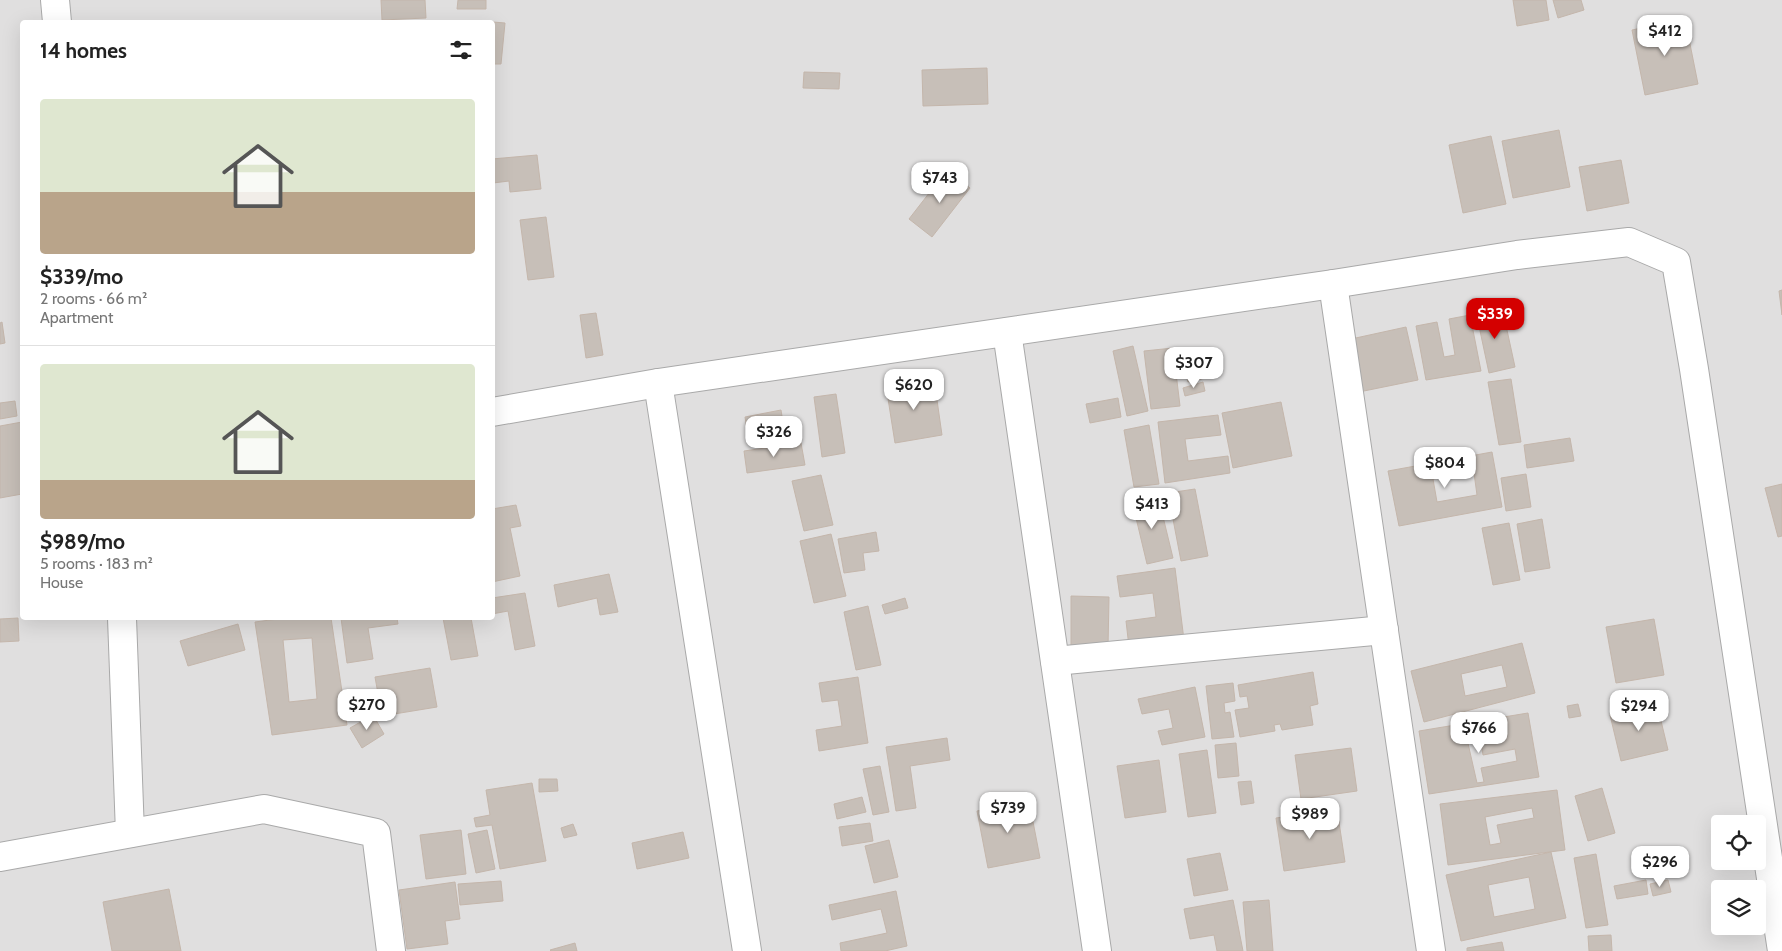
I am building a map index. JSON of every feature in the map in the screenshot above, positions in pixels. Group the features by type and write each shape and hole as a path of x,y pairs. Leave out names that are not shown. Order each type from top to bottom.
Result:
{"street":[{"path":"55,0 57,20"},
{"path":"495,411 658,383 1333,284 1517,255 1629,242 1676,262 1782,950"},
{"path":"1333,284 1431,951"},
{"path":"1007,332 1097,951"},
{"path":"658,383 747,951"},
{"path":"122,620 130,833"},
{"path":"1055,661 1384,630"},
{"path":"0,857 264,809 376,833 391,951"}],"shaded area":[{"path":"0,0 1782,0 1782,951 0,951"}],"building":[{"path":"381,0 425,0 426,18 382,20"},
{"path":"458,0 486,0 486,9 457,9"},
{"path":"1513,0 1546,0 1549,20 1517,26"},
{"path":"1553,0 1581,0 1584,10 1558,18"},
{"path":"1685,19 1698,84 1645,95 1632,30"},
{"path":"495,22 505,23 501,64 495,64"},
{"path":"987,68 988,104 923,106 922,70"},
{"path":"804,72 840,73 839,89 803,88"},
{"path":"1559,130 1570,187 1513,198 1502,141"},
{"path":"1491,136 1506,204 1463,213 1449,145"},
{"path":"537,155 541,189 510,192 509,181 495,183 495,159"},
{"path":"1621,160 1629,203 1587,211 1579,167"},
{"path":"947,170 970,188 932,237 909,219"},
{"path":"546,217 554,277 528,280 520,220"},
{"path":"1782,290 1782,315 1779,291"},
{"path":"1502,307 1515,367 1489,373 1476,312"},
{"path":"596,313 603,355 586,358 580,315"},
{"path":"1470,315 1481,371 1426,380 1416,326 1437,322 1444,357 1455,355 1449,319"},
{"path":"2,322 5,343 0,344 0,323"},
{"path":"1406,327 1418,380 1354,393 1342,341"},
{"path":"1133,346 1148,411 1127,416 1113,351"},
{"path":"1173,348 1180,406 1151,409 1144,351"},
{"path":"1203,366 1205,378 1188,382 1185,369"},
{"path":"934,379 942,435 895,443 886,386"},
{"path":"1511,379 1521,442 1499,445 1488,382"},
{"path":"1203,382 1205,391 1185,396 1183,388"},
{"path":"836,394 845,453 822,457 814,397"},
{"path":"1118,398 1121,417 1090,423 1086,404"},
{"path":"15,401 17,416 0,419 0,403"},
{"path":"1281,402 1292,456 1233,468 1222,413"},
{"path":"781,410 784,429 748,436 745,417"},
{"path":"1218,415 1221,435 1185,439 1188,461 1228,456 1230,473 1165,483 1158,422"},
{"path":"20,422 20,494 0,498 0,426"},
{"path":"1149,425 1159,484 1134,487 1124,430"},
{"path":"1570,438 1574,461 1527,468 1524,445"},
{"path":"801,443 805,465 747,473 744,451"},
{"path":"1492,452 1502,507 1399,526 1388,471","holes":["1474,473 1477,495 1437,502 1433,479"]},
{"path":"1526,474 1531,507 1506,511 1501,478"},
{"path":"821,475 833,525 804,531 792,481"},
{"path":"1782,484 1782,536 1778,537 1765,488"},
{"path":"1195,489 1208,556 1181,561 1168,493"},
{"path":"1158,496 1173,558 1147,564 1132,501"},
{"path":"516,505 521,526 510,528 520,576 495,581 495,508"},
{"path":"1542,519 1550,568 1525,572 1517,524"},
{"path":"1509,523 1520,580 1493,585 1482,528"},
{"path":"876,532 879,551 863,553 865,570 844,573 838,539"},
{"path":"831,534 846,596 814,603 800,541"},
{"path":"1175,568 1184,640 1129,647 1126,621 1156,617 1153,593 1120,597 1117,576"},
{"path":"609,574 618,612 600,615 597,598 558,607 554,585"},
{"path":"525,593 535,646 515,650 508,611 495,613 495,598"},
{"path":"1071,596 1109,597 1108,648 1071,647"},
{"path":"905,598 908,608 885,614 882,605"},
{"path":"868,606 881,665 856,670 844,612"},
{"path":"18,618 19,641 0,642 0,619"},
{"path":"1654,619 1664,675 1616,683 1606,627"},
{"path":"270,620 331,620 347,725 272,735 255,622","holes":["312,638 317,699 289,702 283,640"]},
{"path":"341,620 397,620 398,624 368,628 373,659 347,663"},
{"path":"443,620 471,620 478,656 451,660"},
{"path":"238,624 245,650 188,666 180,641"},
{"path":"1522,643 1535,693 1424,722 1411,671","holes":["1502,665 1507,687 1465,696 1461,674"]},
{"path":"430,668 437,707 382,716 375,677"},
{"path":"1313,672 1318,704 1310,706 1313,725 1282,730 1280,724 1274,725 1275,731 1240,737 1235,710 1249,708 1247,696 1240,697 1238,685"},
{"path":"858,677 868,743 819,751 816,730 842,726 838,700 822,702 819,683"},
{"path":"1233,683 1235,701 1224,703 1225,713 1230,712 1234,737 1212,739 1206,686"},
{"path":"1195,687 1205,737 1162,745 1158,731 1173,728 1169,709 1142,714 1138,699"},
{"path":"1578,704 1581,716 1569,718 1567,706"},
{"path":"1657,704 1668,750 1621,761 1610,715"},
{"path":"1528,713 1539,777 1429,794 1419,731","holes":["1480,737 1483,755 1515,749 1517,761 1481,768 1484,782 1477,783 1467,739"]},
{"path":"373,715 384,734 362,748 350,728"},
{"path":"947,738 950,760 910,766 916,808 896,811 886,747"},
{"path":"1236,743 1239,776 1218,778 1215,745"},
{"path":"1351,748 1357,791 1301,799 1295,755"},
{"path":"1207,750 1216,813 1188,817 1179,754"},
{"path":"1159,760 1166,812 1125,818 1117,766"},
{"path":"880,766 889,812 873,815 863,769"},
{"path":"539,779 557,779 558,791 539,792"},
{"path":"1251,781 1254,803 1241,805 1238,782"},
{"path":"532,783 546,861 500,869 492,825 476,827 474,818 490,815 486,790"},
{"path":"1602,788 1615,833 1588,841 1575,796"},
{"path":"1557,790 1565,850 1448,865 1440,804","holes":["1532,808 1534,818 1497,825 1501,843 1490,845 1485,817"]},
{"path":"862,797 866,812 837,819 834,804"},
{"path":"1029,801 1040,858 988,868 977,811"},
{"path":"1337,809 1345,862 1284,871 1276,818"},
{"path":"870,823 873,841 842,846 839,827"},
{"path":"573,824 577,835 564,838 561,828"},
{"path":"461,830 466,874 426,879 420,835"},
{"path":"487,830 495,869 476,873 468,834"},
{"path":"683,832 689,858 637,869 632,843"},
{"path":"889,840 898,877 874,883 865,846"},
{"path":"1551,852 1566,918 1461,941 1446,875","holes":["1529,877 1535,909 1494,917 1488,885"]},
{"path":"1220,853 1228,890 1194,896 1187,859"},
{"path":"1596,854 1608,925 1586,928 1574,858"},
{"path":"1646,880 1648,894 1617,899 1614,886"},
{"path":"1668,880 1671,892 1653,896 1650,884"},
{"path":"501,881 503,901 460,905 458,884"},
{"path":"455,882 460,919 445,921 448,944 407,949 399,890"},
{"path":"169,889 181,951 112,951 103,902"},
{"path":"896,891 907,946 885,951 841,951 840,943 887,933 881,909 832,920 829,905"},
{"path":"1233,900 1243,951 1217,951 1214,935 1190,939 1184,909"},
{"path":"1269,900 1273,951 1247,951 1243,902"},
{"path":"1611,935 1612,951 1589,951 1588,936"},
{"path":"1502,942 1504,951 1467,951 1467,948"},
{"path":"575,943 577,951 550,950"}]}
